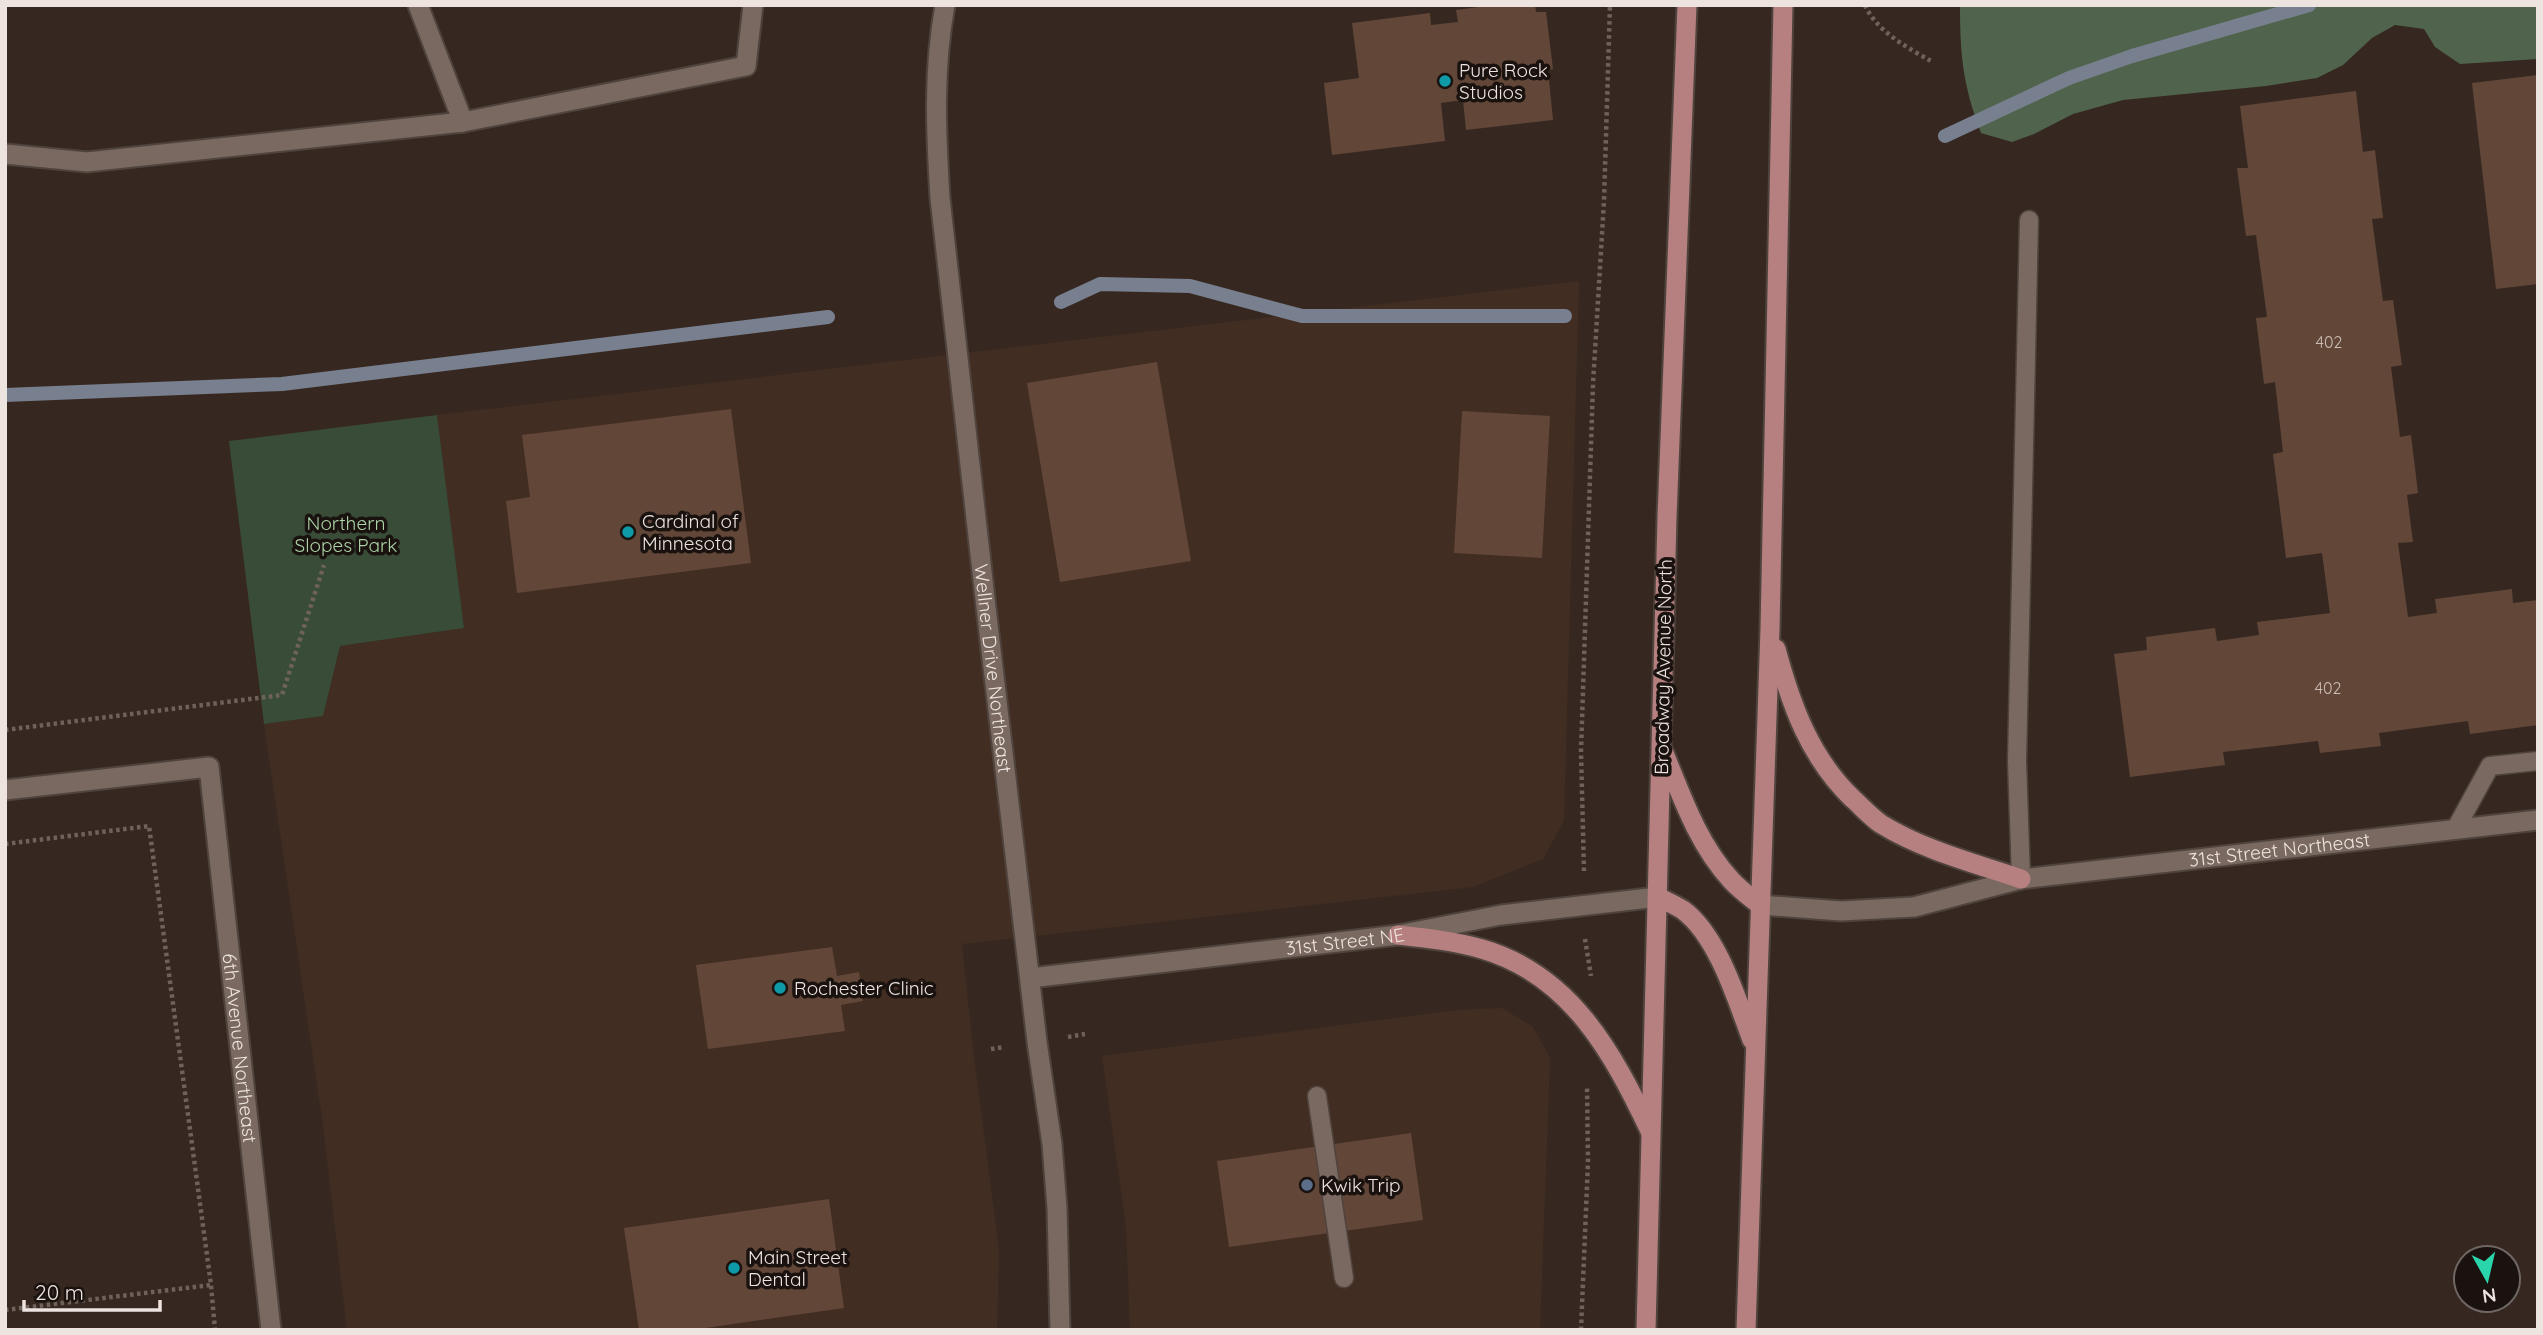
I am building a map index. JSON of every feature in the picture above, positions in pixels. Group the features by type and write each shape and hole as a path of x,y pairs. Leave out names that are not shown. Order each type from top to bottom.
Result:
{"main road":[{"name":"Broadway Avenue North","path":"1646,1330 1667,517 1687,5"},
{"path":"1746,1330 1770,629 1783,5"},
{"path":"1770,629 1786,688 1802,730 1820,761 1841,788 1881,824 1954,857 2021,878"},
{"path":"1661,746 1692,821 1710,853 1731,880 1760,905"},
{"path":"1658,897 1683,910 1698,925 1712,946 1731,985 1755,1048"},
{"path":"1398,935 1446,940 1484,950 1517,964 1548,982 1573,1005 1591,1027 1623,1075 1652,1136"}],"street":[{"path":"418,5 463,122"},
{"path":"5,155 87,162 463,122 746,66 753,5"},
{"name":"Wellner Drive Northeast","path":"945,5 936,81 940,198 1030,978 1052,1144 1057,1208 1060,1330"},
{"name":"6th Avenue Northeast","path":"5,790 209,766 271,1330"},
{"name":"31st Street Northeast","path":"1760,905 1840,911 1914,907 2021,878 2538,820"},
{"name":"31st Street NE","path":"1030,978 1398,935 1502,915 1658,897"}],"lane":[{"path":"2021,878 2017,761 2029,220"},
{"path":"2455,830 2490,766 2538,761"},
{"path":"1317,1096 1344,1278"}],"path":[{"path":"1591,1027 1592,984 1584,933 1585,846 1581,752 1593,384 1604,201 1610,5"},
{"path":"1865,5 1884,29 1931,61"},
{"path":"5,730 282,695 324,565"},
{"path":"5,844 149,826 215,1330"},
{"path":"1581,1330 1588,1162 1587,1083"},
{"path":"5,1310 211,1284"}],"shaded area":[{"path":"1579,281 1564,821 1543,859 1473,887 962,944 999,1250 997,1330 347,1330 323,1125 264,724 323,716 340,646 464,628 437,415"},
{"path":"1502,1008 1533,1027 1550,1058 1540,1330 1130,1330 1126,1226 1102,1056 1458,1010"}],"green space":[{"path":"1960,5 2538,5 2538,59 2460,64 2435,47 2424,29 2395,25 2372,38 2343,65 2317,78 2266,86 2123,100 2073,114 2012,142 1981,133 1964,70"},
{"name":"Northern Slopes Park","path":"437,415 464,628 340,646 323,716 264,724 229,441"}],"building":[{"name":"Pure Rock Studios","path":"1493,5 1535,5 1536,12 1546,12 1553,69 1548,70 1553,120 1466,130 1463,100 1441,103 1445,141 1332,155 1324,83 1359,78 1352,23 1430,13 1431,25 1458,22 1456,10"},
{"path":"2538,75 2538,284 2496,289 2472,83"},
{"path":"2356,91 2363,152 2375,150 2383,218 2372,219 2383,301 2393,300 2402,365 2391,367 2400,437 2411,435 2418,493 2407,495 2413,542 2398,543 2408,617 2437,613 2435,599 2512,589 2513,603 2538,600 2538,725 2470,734 2468,721 2379,733 2381,746 2320,753 2318,741 2223,752 2225,765 2130,777 2114,654 2147,650 2146,637 2215,628 2217,641 2259,635 2257,622 2330,613 2322,553 2286,558 2273,454 2283,452 2275,382 2264,384 2256,318 2267,317 2256,235 2246,236 2237,168 2248,168 2240,106"},
{"path":"1157,362 1191,561 1060,582 1027,383"},
{"name":"Cardinal of Minnesota","path":"731,409 751,563 517,593 506,501 530,497 522,435"},
{"path":"1462,411 1550,416 1542,558 1454,553"},
{"name":"Rochester Clinic","path":"832,947 837,976 859,972 863,1001 841,1005 845,1031 708,1049 696,965"},
{"path":"1411,1133 1423,1220 1229,1247 1217,1161"},
{"name":"Main Street Dental","path":"829,1199 844,1308 692,1330 639,1330 624,1228"}],"waterway":[{"path":"1945,136 2069,78 2132,56 2309,5"},
{"path":"1061,302 1100,284 1190,286 1302,316 1565,316"},
{"path":"5,395 282,384 828,317"}],"place":[{"name":"Pure Rock Studios","path":"1445,81"},
{"name":"Cardinal of Minnesota","path":"628,532"},
{"name":"Rochester Clinic","path":"780,988"},
{"name":"Kwik Trip","path":"1307,1185"},
{"name":"Main Street Dental","path":"734,1268"}]}
